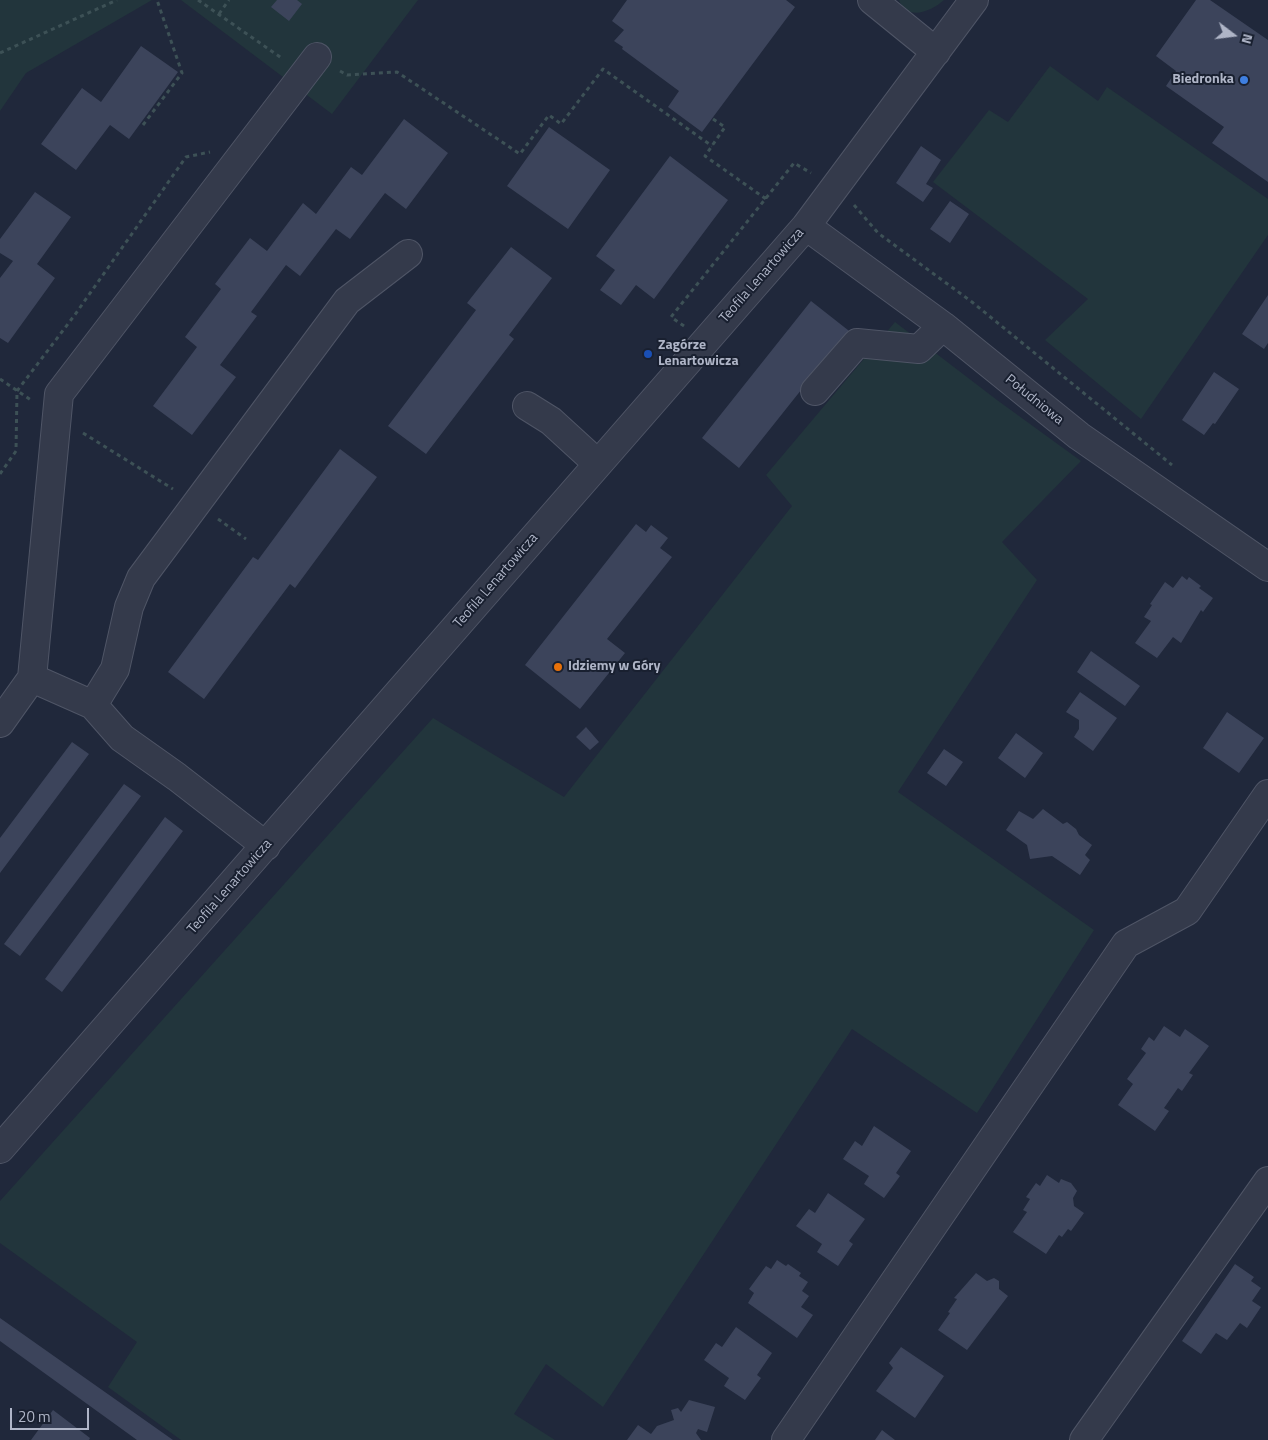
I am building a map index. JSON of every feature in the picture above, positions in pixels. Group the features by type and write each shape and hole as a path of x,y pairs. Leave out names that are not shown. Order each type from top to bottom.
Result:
{"street":[{"path":"872,0 936,52"},
{"name":"Teofila Lenartowicza","path":"0,1149 806,226 974,0"},
{"path":"0,723 32,678 58,394 250,145 320,67"},
{"name":"Południowa","path":"806,226 942,326 1080,436 1268,566"},
{"path":"93,705 115,669 129,607 141,578 347,301 408,254"},
{"path":"814,391 857,342 919,349 942,326"},
{"path":"527,406 551,421 598,464"},
{"path":"32,678 93,705 122,738 177,777 266,846"},
{"path":"786,1440 1126,944 1188,911 1268,794"},
{"path":"1084,1440 1268,1181"}],"path":[{"path":"0,53 117,0"},
{"path":"143,125 182,73 156,0"},
{"path":"198,0 219,14 320,67 348,75 397,72 520,154 550,115 561,124 603,68 712,146"},
{"path":"219,14 230,0"},
{"path":"713,119 725,128 705,156 766,199"},
{"path":"0,474 16,451 17,391 74,316 186,157 250,145"},
{"path":"671,316 794,164"},
{"path":"848,198 878,233 972,302 1174,467"},
{"path":"0,379 56,417 197,505 246,539"}],"shaded area":[{"path":"0,0 152,0 26,73 0,111"},
{"path":"181,0 418,0 332,114"},
{"path":"899,0 944,0 927,11 914,13 903,7"},
{"path":"1050,66 1098,101 1107,87 1268,199 1268,235 1141,419 1045,340 1088,299 933,182 989,110 1008,122"},
{"path":"895,322 1081,461 1002,542 1037,580 898,792 1094,930 977,1113 852,1029 603,1407 546,1364 514,1414 555,1440 181,1440 108,1387 137,1342 0,1243 0,1201 433,718 564,797 792,506 766,475"}],"building":[{"path":"277,0 297,0 302,4 289,21 271,7"},
{"path":"627,0 786,0 795,7 702,132 668,107 679,91 614,41 624,30 612,21"},
{"path":"1196,0 1210,0 1268,40 1268,182 1212,143 1224,127 1166,86 1176,71 1156,56"},
{"path":"141,46 178,72 129,139 110,125 76,170 41,144 82,88 101,102"},
{"path":"404,119 448,153 406,209 385,193 350,239 336,229 300,276 286,265 251,312 257,316 220,365 236,377 192,435 153,406 197,347 185,337 221,289 215,284 250,238 267,251 303,203 316,214 351,167 362,175"},
{"path":"549,127 610,170 568,229 507,186"},
{"path":"921,146 941,160 926,184 933,188 923,202 896,183"},
{"path":"670,156 728,200 654,299 636,285 621,305 600,290 615,270 596,256"},
{"path":"35,192 71,217 37,264 55,278 8,343 0,338 0,278 13,261 0,253 0,239"},
{"path":"950,201 969,214 950,243 930,229"},
{"path":"511,247 552,278 509,335 514,339 426,454 388,426 476,310 467,303"},
{"path":"1268,295 1268,343 1264,349 1242,334"},
{"path":"811,301 853,334 825,360 739,468 702,438"},
{"path":"1214,372 1239,389 1215,424 1213,423 1204,435 1182,420"},
{"path":"340,449 377,477 295,588 290,584 204,699 168,672 253,557 258,560"},
{"path":"636,524 646,532 651,525 668,538 660,548 672,557 607,639 625,653 580,709 525,665"},
{"path":"1182,576 1187,580 1189,577 1201,586 1199,588 1213,598 1203,612 1201,610 1181,643 1173,637 1157,658 1135,643 1151,621 1144,617 1152,605 1150,604 1165,582 1173,588"},
{"path":"1091,651 1140,686 1125,706 1077,672"},
{"path":"1080,692 1117,718 1093,751 1074,737 1079,729 1079,720 1066,712"},
{"path":"1227,712 1264,738 1239,773 1203,748"},
{"path":"586,727 599,742 590,750 576,737"},
{"path":"1016,733 1043,753 1025,778 998,758"},
{"path":"72,742 89,754 0,873 0,838"},
{"path":"944,749 963,762 946,786 927,773"},
{"path":"124,784 141,796 20,956 4,944"},
{"path":"1043,809 1063,824 1067,822 1092,845 1085,855 1090,860 1080,875 1052,856 1030,859 1027,845 1006,830 1019,811 1033,819"},
{"path":"165,817 183,831 62,992 45,979"},
{"path":"1164,1026 1180,1037 1185,1029 1209,1046 1189,1073 1193,1075 1182,1091 1178,1088 1164,1108 1169,1111 1155,1131 1118,1105 1133,1084 1127,1079 1146,1053 1141,1049 1149,1037 1154,1041"},
{"path":"874,1126 911,1151 896,1173 900,1176 884,1198 864,1184 869,1176 843,1159 855,1141 862,1146"},
{"path":"1047,1175 1059,1183 1061,1179 1071,1183 1077,1191 1073,1198 1074,1206 1084,1213 1071,1231 1068,1229 1062,1237 1059,1235 1046,1254 1013,1232 1027,1212 1023,1210 1030,1199 1026,1197 1036,1183 1040,1186"},
{"path":"828,1193 865,1219 849,1241 853,1244 838,1266 817,1252 822,1244 796,1226 809,1209 815,1213"},
{"path":"777,1260 786,1266 788,1264 801,1273 799,1276 808,1282 802,1291 809,1296 801,1307 813,1315 797,1338 748,1303 754,1293 749,1289 766,1266 771,1269"},
{"path":"1235,1264 1254,1277 1251,1281 1261,1288 1252,1301 1261,1307 1247,1328 1240,1323 1227,1340 1216,1333 1201,1354 1182,1341"},
{"path":"976,1273 987,1281 994,1278 999,1281 999,1289 1008,1296 967,1350 938,1330 957,1299 954,1298"},
{"path":"0,1318 173,1440 137,1440 0,1341"},
{"path":"736,1327 772,1353 757,1375 761,1378 745,1400 724,1386 729,1378 704,1360 716,1343 722,1347"},
{"path":"901,1347 944,1376 915,1418 876,1391 893,1368 889,1363"},
{"path":"689,1400 715,1407 707,1432 698,1429 696,1433 701,1440 627,1440 638,1425 651,1434 657,1426 674,1420 671,1410 678,1408 681,1412"},
{"path":"53,1410 90,1438 89,1440 31,1440"},
{"path":"882,1430 895,1440 875,1440"}],"place":[{"name":"Biedronka","path":"1244,80"},
{"name":"Zagórze Lenartowicza","path":"648,354"},
{"name":"Idziemy w Góry","path":"558,667"}]}
